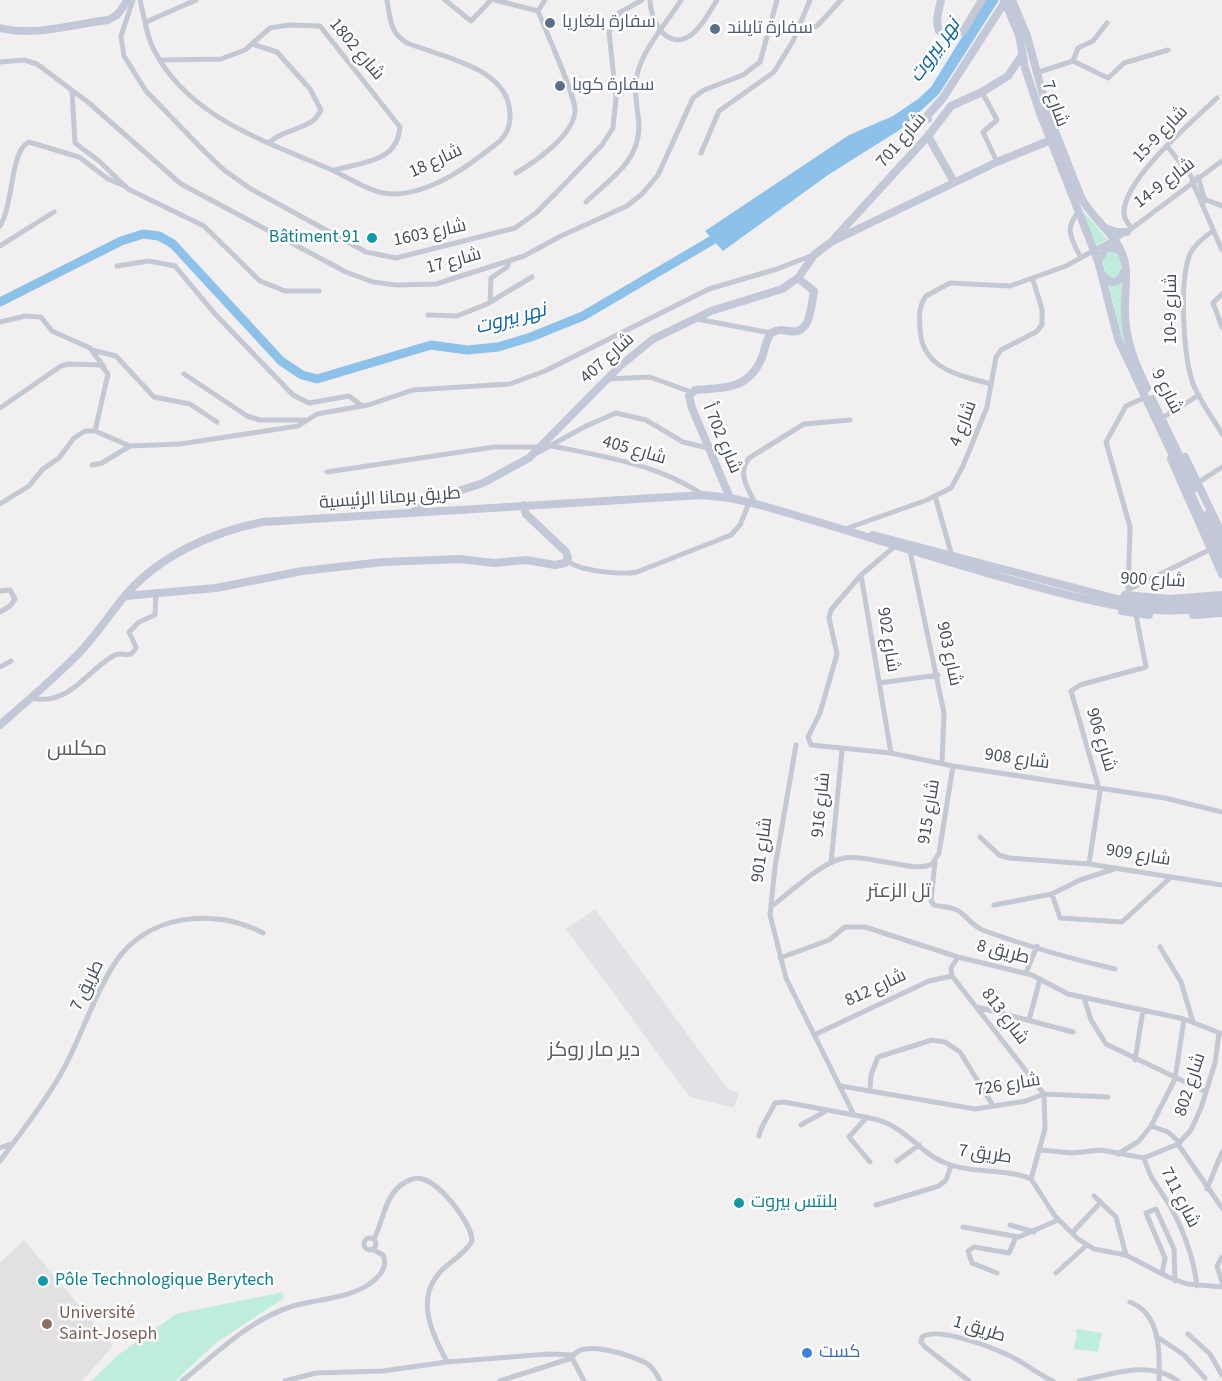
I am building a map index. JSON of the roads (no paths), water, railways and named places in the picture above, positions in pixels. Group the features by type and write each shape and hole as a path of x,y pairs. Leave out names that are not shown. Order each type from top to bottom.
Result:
{"main road":[{"path":"0,28 36,32 108,20 117,15 128,0"},
{"path":"941,0 937,27 940,34 949,38 964,30 982,0"},
{"path":"951,106 928,119 927,116 948,91 1007,1 1027,36 1048,112 1098,261 1118,339 1146,398 1171,442 1199,482 1222,534"},
{"name":"شارع 7","path":"1007,1 1023,53 1026,72 1051,140 1082,210"},
{"path":"1008,76 1023,53"},
{"path":"1008,76 1026,72 1029,69 1048,112"},
{"name":"شارع 701","path":"831,242 928,136 951,106 982,92 1008,76"},
{"path":"928,136 954,182"},
{"path":"831,242 997,162 1051,140"},
{"path":"1082,210 1112,231 1129,230 1120,249"},
{"path":"1096,221 1120,249 1125,271 1120,280 1113,282 1107,280 1101,272"},
{"name":"شارع 407","path":"412,513 428,501 490,480 532,456 607,379 653,339 711,311 782,289 798,278 814,255 831,242"},
{"path":"1098,261 1107,247 1120,249"},
{"name":"شارع 9","path":"1125,271 1125,314 1131,349 1139,372 1171,442 1216,519"},
{"path":"771,333 778,330 797,333 806,326 814,291 798,278"},
{"name":"شارع 702 أ","path":"730,498 689,400 691,392 729,389 740,384 751,375 759,363 771,333"},
{"path":"1171,442 1176,474 1222,574"},
{"path":"1171,442 1222,560"},
{"name":"طريق برمانا الرئيسية","path":"0,725 80,652 144,576 164,562 237,527 263,522 703,495 753,503 854,532"},
{"path":"125,596 216,588 302,571 383,562 459,559 494,563 526,560 559,566 567,561 566,552 526,514 523,505"},
{"path":"1216,519 1222,548"},
{"path":"854,532 1081,590 1140,609 1222,597"},
{"path":"854,532 894,547 1095,601 1169,612 1222,605"},
{"name":"شارع 900","path":"1081,590 1129,593 1169,599 1222,597"},
{"name":"شارع 900","path":"1140,609 1166,617 1222,613"},
{"path":"0,718 18,707"}],"street":[{"name":"شارع 1603","path":"133,0 121,36 124,56 146,90 205,152 232,177 251,189 366,252 396,258 515,228 536,213 595,153 608,136 616,116 609,46 611,26 619,13 642,0"},
{"name":"شارع 18","path":"140,0 153,47 179,85 200,105 221,119 375,191 395,194 410,192 459,171 500,141 511,120 509,102 498,82 491,75 402,40 392,28 387,0"},
{"path":"146,22 196,0"},
{"path":"445,0 472,21 493,0 538,10"},
{"path":"538,10 545,0"},
{"path":"650,0 651,15 660,32 670,38 686,38 694,32 717,0"},
{"path":"586,202 614,178 631,157 637,142 639,127 637,76 660,32 681,0"},
{"name":"شارع 17","path":"0,62 31,61 72,91 181,184 355,276 379,283 425,286 508,262 627,206 642,194 662,168 693,98 704,90 744,75 759,62 777,0"},
{"path":"701,153 711,124 719,111 774,72 797,31 810,0"},
{"path":"797,31 817,26 841,0"},
{"path":"516,173 546,152 567,129 575,113 569,88 538,10"},
{"path":"1073,61 1078,48 1092,41 1107,23"},
{"name":"شارع 1802","path":"161,60 221,59 240,53 270,28 289,25 320,26 363,82 398,121 398,142 386,155 334,171"},
{"path":"252,44 277,52 310,89 321,110 308,124 283,133 270,142"},
{"path":"1036,73 1073,61 1108,78 1124,63 1168,50"},
{"path":"72,91 75,143 99,161 125,186 204,226 248,272 265,284 285,291 319,291"},
{"path":"982,92 997,120 983,134 997,162"},
{"name":"شارع 9-15","path":"1129,230 1124,216 1126,200 1150,162 1217,98"},
{"path":"0,226 10,202 17,152 21,146 29,142 79,157 118,185 125,186"},
{"path":"1167,146 1195,180 1222,250"},
{"name":"شارع 9-14","path":"991,384 949,372 930,357 921,337 921,306 929,293 946,284 1004,287 1033,280 1114,240 1222,161"},
{"path":"1203,198 1222,206"},
{"path":"1081,258 1068,229 1071,220 1082,210"},
{"path":"0,246 54,212"},
{"name":"شارع 9-10","path":"1213,231 1193,249 1185,275 1186,355 1191,378 1222,434"},
{"path":"0,504 29,486 43,469 59,458 74,438 85,431 95,431 130,446 180,444 285,429 298,426 306,420 334,409 362,406 418,390 515,383 709,289 777,269 814,255"},
{"path":"117,266 148,261 175,266 215,314 293,395 309,403 349,396 355,398 362,406"},
{"path":"490,302 491,278 507,267 508,262"},
{"path":"428,315 457,316 490,302 532,278"},
{"name":"شارع 4","path":"845,529 935,496 951,488 958,479 987,407 998,353 1035,332 1042,325 1042,309 1033,280"},
{"path":"1222,294 1213,303 1222,327"},
{"path":"0,322 25,316 40,316 52,332 92,350 116,356 154,397 190,404 217,422"},
{"path":"697,319 771,333"},
{"path":"92,350 108,371 95,431"},
{"path":"0,408 65,364 93,364 104,367"},
{"path":"184,374 247,416 260,420 306,420"},
{"name":"شارع 702 أ","path":"607,379 636,375 650,377 691,392"},
{"path":"1162,418 1199,395"},
{"path":"1146,398 1126,406 1107,440 1109,458 1130,527 1129,593 1211,549"},
{"path":"532,456 586,426 616,413 646,420 683,442 708,448"},
{"path":"567,561 579,568 625,573 637,572 731,535 753,503 743,474 744,465 749,458 804,424 850,420"},
{"path":"92,465 107,461 130,446"},
{"name":"شارع 405","path":"552,446 638,466 684,482 703,495"},
{"path":"327,472 494,447 539,447"},
{"path":"1199,482 1222,467"},
{"path":"935,496 952,558"},
{"path":"861,576 894,547"},
{"name":"شارع 903","path":"910,551 938,675 944,713 942,763"},
{"name":"شارع 902","path":"861,576 891,753"},
{"name":"شارع 908","path":"861,576 831,610 829,618 837,654 820,713 810,733 808,742 815,747 891,753 953,766 1165,798 1222,812"},
{"path":"0,591 8,589 15,599 13,604 0,612"},
{"path":"30,698 50,700 58,697 86,679 113,656 117,654 128,656 136,650 129,632 139,622 155,615 156,592"},
{"name":"شارع 906","path":"1099,788 1071,691 1080,685 1146,667 1140,609"},
{"path":"0,667 11,661"},
{"path":"879,683 938,675"},
{"name":"شارع 901","path":"780,958 771,907 775,867 796,745"},
{"name":"شارع 916","path":"831,863 842,750"},
{"name":"شارع 915","path":"771,907 831,863 841,859 860,857 923,867 935,861 939,853 953,766"},
{"name":"شارع 909","path":"1099,788 1089,864 1222,885"},
{"path":"980,837 1004,857 1089,864"},
{"path":"935,861 931,900 933,905 948,906 961,912 970,924 985,930 1037,946 1063,957 1115,969"},
{"path":"994,905 1052,894 1080,880 1116,868"},
{"path":"1052,894 1060,918 1116,924 1128,918 1171,877"},
{"name":"طريق 7","path":"0,1161 61,1074 107,977 125,951 161,926 190,918 202,917 234,921 263,933"},
{"name":"طريق 8","path":"780,958 829,940 841,928 852,926 878,931 958,957 1026,973 1060,990 1084,998 1184,1019 1221,1034"},
{"path":"1026,973 1037,946"},
{"path":"1160,947 1181,982 1192,1022"},
{"path":"951,976 951,968 958,957"},
{"path":"780,958 786,978 854,1115"},
{"name":"شارع 813","path":"951,976 1044,1094"},
{"name":"شارع 812","path":"814,1035 929,981 951,976"},
{"path":"1029,1020 1040,979"},
{"path":"1084,998 1102,1040 1135,1060 1206,1092"},
{"path":"977,1007 1072,1032"},
{"path":"1135,1060 1143,1010"},
{"path":"1118,1154 1139,1142 1151,1126 1175,1079 1184,1019"},
{"name":"شارع 802","path":"1178,1143 1194,1125 1215,1063 1221,1034"},
{"path":"870,1090 874,1064 878,1057 939,1040 960,1052 992,1104"},
{"name":"شارع 726","path":"841,1086 975,1109 992,1104 1015,1103 1044,1094 1108,1097"},
{"path":"1031,1179 1041,1150 1045,1129 1044,1094"},
{"name":"7 طريق","path":"759,1136 762,1126 768,1120 776,1103 784,1102 867,1117 895,1127 951,1166 1017,1174 1031,1179 1058,1220 1087,1245 1101,1252 1126,1255 1175,1281 1197,1286 1222,1287"},
{"path":"801,1125 826,1111"},
{"path":"867,1117 849,1137 870,1162"},
{"path":"1151,1126 1168,1132 1178,1143 1222,1208"},
{"path":"1041,1150 1072,1153 1101,1150 1144,1158 1178,1143"},
{"path":"0,1148 12,1144"},
{"path":"897,1161 918,1145"},
{"path":"1208,1190 1222,1152"},
{"name":"شارع 711","path":"1144,1158 1150,1178 1163,1194 1180,1229 1192,1260 1197,1286"},
{"path":"876,1204 939,1186 946,1180 951,1166"},
{"path":"372,1250 388,1202 402,1184 415,1178 424,1179 435,1186 468,1223 472,1241 436,1277 431,1285 427,1306 431,1330 447,1362"},
{"path":"1094,1196 1116,1217 1126,1255"},
{"path":"1072,1233 1101,1202"},
{"path":"1162,1274 1165,1258 1146,1213 1156,1209 1174,1249 1175,1281"},
{"path":"963,1227 1016,1237 1034,1232 1058,1220"},
{"path":"1010,1224 1034,1232"},
{"path":"997,1273 972,1263 968,1251 974,1247 1009,1253 1016,1237"},
{"path":"182,1381 238,1336 277,1313 292,1306 356,1292 367,1285 382,1272 385,1265 383,1255 366,1249 364,1242 368,1238 374,1239"},
{"path":"1056,1273 1087,1245"},
{"path":"1222,1257 1217,1266 1222,1282"},
{"path":"1130,1302 1148,1315 1156,1336 1160,1381"},
{"name":"طريق 1","path":"969,1381 925,1347 921,1342 922,1337 929,1334 957,1337 1010,1355 1043,1379 1053,1381"},
{"path":"1188,1334 1210,1354 1222,1375"},
{"path":"1156,1336 1184,1355 1205,1378"},
{"path":"500,1381 573,1356 583,1348 611,1351 644,1362 653,1369 660,1381"},
{"path":"285,1381 316,1372 383,1371 447,1362 548,1354 573,1356"},
{"path":"573,1356 584,1381"},
{"path":"1079,1381 1144,1369 1160,1371 1178,1381"},
{"path":"1125,1372 1127,1381"}],"water":[{"path":"985,0 999,0 939,94 901,129 828,175 723,251 705,231 849,135 893,116 918,99 931,87"}],"waterway":[{"name":"نهر بيروت","path":"0,302 121,241 143,234 159,236 173,244 281,361 302,375 317,379 431,345 467,350 498,347 531,337 583,316 721,235"}],"place":[{"name":"سفارة بلغاريا","path":"550,23"},
{"name":"سفارة تايلند","path":"715,29"},
{"name":"سفارة كوبا","path":"560,86"},
{"name":"Bâtiment 91","path":"372,238"},
{"name":"بلنتس بيروت","path":"739,1203"},
{"name":"Pôle Technologique Berytech","path":"43,1281"},
{"name":"Université Saint-Joseph","path":"47,1324"},
{"name":"كست","path":"807,1353"}],"district":[{"name":"مكلس","path":"77,750"},
{"name":"تل الزعتر","path":"899,893"},
{"name":"دير مار روكز","path":"594,1051"}]}
